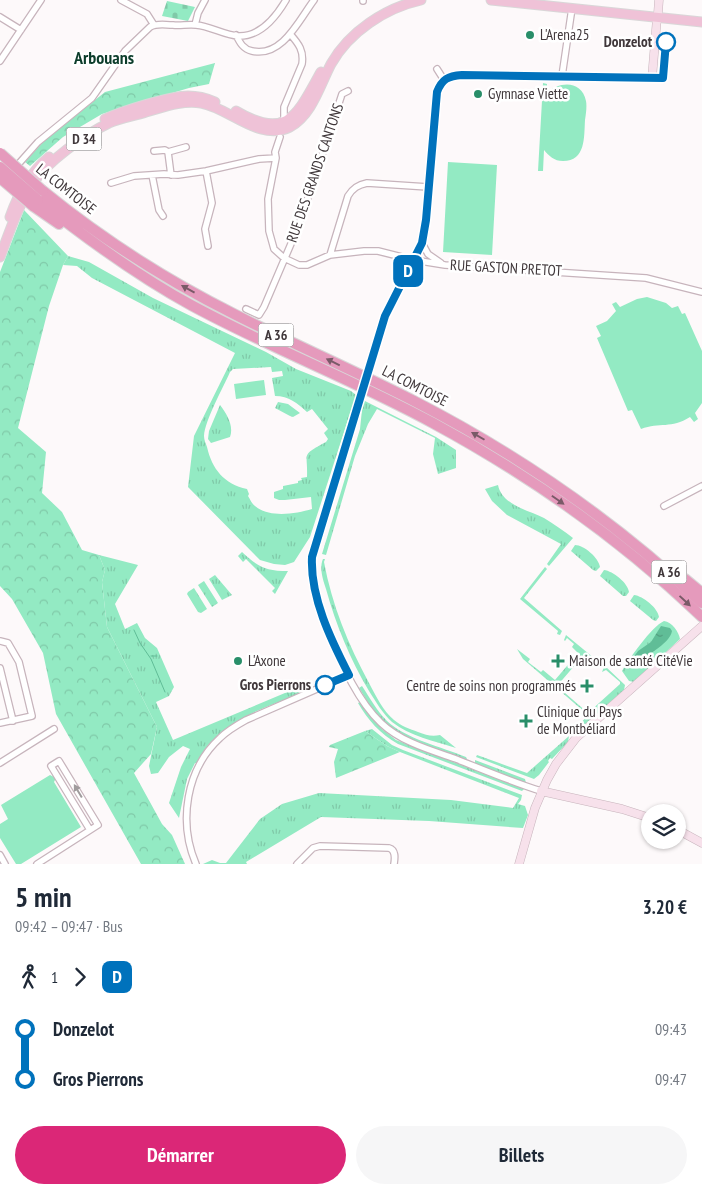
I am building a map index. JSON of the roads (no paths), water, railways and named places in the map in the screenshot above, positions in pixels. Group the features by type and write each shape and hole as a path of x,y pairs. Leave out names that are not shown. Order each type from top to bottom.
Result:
{"highway":[{"name":"LA COMTOISE","path":"0,153 54,221 198,309 391,402 497,460 598,528 650,570 702,617"},
{"name":"LA COMTOISE","path":"0,167 38,199"},
{"name":"LA COMTOISE","path":"0,178 99,234 181,286 233,314 414,401 504,451 562,489 634,542 702,603"},
{"path":"634,542 702,593"}],"main road":[{"name":"D 34","path":"0,242 15,202 28,180 47,159 72,139 107,118 174,98 187,96 202,97 227,106 263,123 284,122 297,113 305,103 336,46 350,31 374,15 406,2 421,0"},
{"path":"491,0 597,12 702,17"},
{"path":"523,0 658,15 702,22"},
{"path":"652,78 659,0"},
{"name":"D 34","path":"0,257 17,215 33,184 51,164 78,142 109,124 186,102 212,106 249,124 270,130 289,127 298,122 306,112 341,49 354,35 406,2"},
{"path":"519,864 528,829 542,791 556,764 576,738 702,626"},
{"path":"542,791 641,815"},
{"path":"686,834 702,843"}],"street":[{"path":"0,61 41,0"},
{"path":"121,0 147,14 154,25"},
{"path":"195,25 198,13 205,0"},
{"path":"0,186 38,142 92,98 125,51 154,25 195,25 236,36 248,34 270,22 277,15 286,0"},
{"path":"236,36 244,48 258,52 264,52 278,46 290,34 314,0"},
{"path":"562,76 572,8"},
{"path":"0,17 21,30"},
{"path":"284,122 284,107 303,58 299,44 290,34"},
{"path":"437,69 444,80"},
{"path":"542,791 420,746 397,735 380,722 366,707 337,653 323,616 311,568 312,557 385,316 422,243 426,220 437,92 444,80 462,75 663,78"},
{"name":"RUE DES GRANDS CANTONS","path":"246,309 259,315 282,266 299,225 342,94 348,91"},
{"path":"280,137 275,152 276,158 268,199 268,231 274,248 284,258"},
{"path":"154,150 165,150 168,152 186,148"},
{"path":"168,152 171,175"},
{"path":"111,183 134,176 178,176 259,158 276,158"},
{"path":"206,171 212,203 205,229 208,246"},
{"path":"152,175 159,210 163,216"},
{"path":"330,255 348,196 353,188 367,183 428,187"},
{"path":"335,237 340,249 344,252"},
{"path":"422,243 428,254 445,265"},
{"name":"RUE GASTON PRETOT","path":"284,258 299,265 307,265 330,255 344,252 378,252 445,265 646,278 702,292"},
{"path":"664,506 702,486"},
{"path":"0,641 8,643 19,662 32,716 0,723"},
{"path":"0,668 13,721"},
{"path":"196,864 191,852 188,834 187,809 190,792 198,769 206,754 219,738 246,720 349,675"},
{"path":"0,763 54,729"},
{"path":"36,864 98,825 59,761 51,766 90,830"},
{"path":"297,864 313,848 320,846 389,848 395,854 394,864"},
{"path":"0,856 5,864"}],"water":[{"path":"661,626 670,628 672,631 670,636 661,646 634,667 630,666 629,664 638,651 651,642"}],"waterway":[{"path":"134,630 151,659 165,692"},
{"path":"151,656 157,656"}],"place":[{"name":"L'Arena25","path":"530,35"},
{"name":"Donzelot","path":"666,42"},
{"name":"Gymnase Viette","path":"478,94"},
{"name":"L'Axone","path":"238,661"},
{"name":"Maison de santé CitéVie","path":"558,661"},
{"name":"Gros Pierrons","path":"325,685"},
{"name":"Centre de soins non programmés","path":"587,686"},
{"name":"Clinique du Pays de Montbéliard","path":"526,721"}],"district":[{"name":"Arbouans","path":"104,58"}]}
